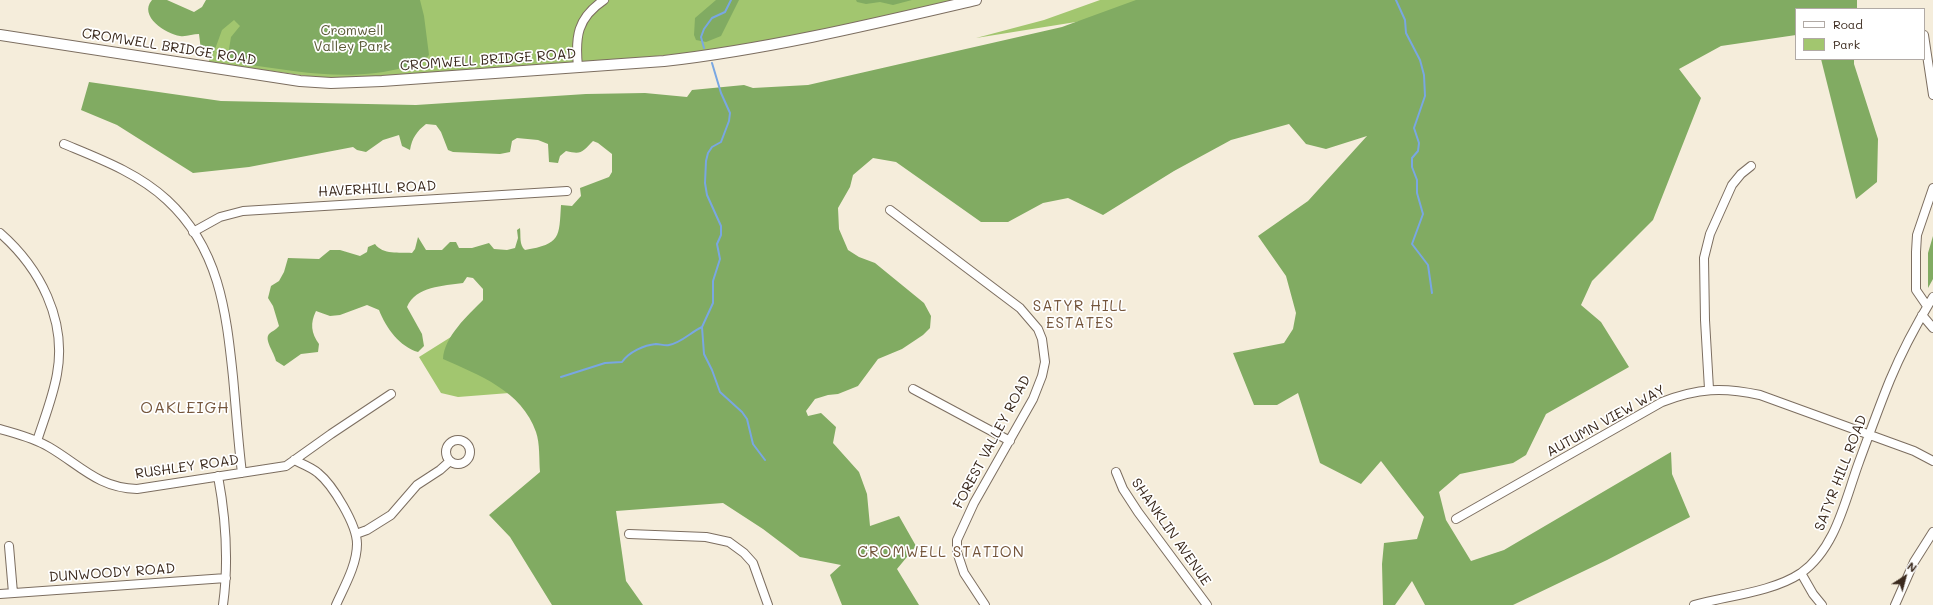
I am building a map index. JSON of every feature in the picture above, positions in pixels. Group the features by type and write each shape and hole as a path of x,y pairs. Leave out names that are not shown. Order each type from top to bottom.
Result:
{"main road":[{"name":"CROMWELL BRIDGE ROAD","path":"0,35 300,81 331,83 382,82 664,61 733,52 822,35 976,0"}],"street":[{"path":"578,67 576,44 577,34 587,15 604,0"},
{"path":"1925,42 1933,95"},
{"path":"64,144 110,163 141,181 166,199 179,212 194,232 214,271 224,306 242,473"},
{"path":"1709,389 1705,320 1704,258 1710,234 1729,191 1741,174 1751,166"},
{"path":"1927,306 1916,290 1916,252 1917,235 1933,188"},
{"name":"HAVERHILL ROAD","path":"194,232 220,217 243,211 567,191"},
{"name":"FOREST VALLEY ROAD","path":"890,210 1020,308 1038,329 1042,339 1045,362 1042,376 1033,399 974,503 957,540 957,552 964,573 985,605"},
{"path":"0,234 20,252 36,274 49,298 57,326 59,352 57,372 53,394 37,441"},
{"name":"SATYR HILL ROAD","path":"1694,605 1772,587 1801,573 1821,554 1834,531 1869,435 1898,362 1933,296"},
{"path":"1922,315 1933,328"},
{"path":"913,388 1010,441"},
{"name":"AUTUMN VIEW WAY","path":"1456,519 1662,402 1684,393 1709,389 1736,390 1760,395 1914,451 1933,461"},
{"name":"RUSHLEY ROAD","path":"0,429 37,441 49,447 93,477 117,487 137,489 286,466 391,394"},
{"path":"294,460 311,467 320,473 349,515 356,534 357,545 353,566 336,605"},
{"path":"356,534 367,530 391,515 417,485 440,470 450,460"},
{"name":"SHANKLIN AVENUE","path":"1116,472 1123,489 1138,512 1208,605"},
{"path":"218,476 225,516 226,578 223,605"},
{"path":"1895,605 1914,562 1933,532"},
{"path":"629,534 706,537 729,542 744,553 753,563 768,605"},
{"path":"9,546 13,593"},
{"path":"1801,573 1813,594 1822,605"},
{"name":"DUNWOODY ROAD","path":"0,594 226,578"}],"green space":[{"path":"152,0 167,0 194,12 202,7 206,0 420,0 424,16 429,55 427,58 416,64 386,72 346,75 285,70 245,64 234,61 228,55 231,37 240,26 234,20 222,30 214,52 201,50 199,34 185,36 174,35 161,28 151,18 148,12"},
{"name":"Cromwell Valley Park","path":"215,0 956,0 820,31 718,50 615,60 356,78 314,77 209,62"},
{"path":"716,0 739,0 721,36 706,42 696,40 694,35 695,18"},
{"path":"856,0 912,0 893,5 880,2 866,4 857,2"},
{"path":"1100,0 1213,0 976,38 1044,20"},
{"path":"1136,0 1857,0 1857,8 1795,8 1795,35 1721,46 1679,69 1701,98 1653,220 1592,281 1581,305 1601,322 1629,367 1546,414 1526,455 1513,463 1460,474 1439,492 1446,520 1471,561 1504,550 1671,452 1672,474 1690,517 1607,560 1513,605 1425,605 1412,581 1395,605 1383,605 1382,564 1384,543 1417,539 1424,517 1381,461 1361,484 1320,463 1298,393 1277,405 1254,405 1233,353 1284,343 1293,329 1296,313 1286,276 1258,236 1308,201 1367,136 1326,149 1306,144 1289,124 1231,140 1174,171 1103,215 1068,198 1043,203 1008,222 981,222 896,162 873,158 853,175 850,187 838,208 839,229 848,250 859,257 875,263 924,303 931,316 930,328 923,335 902,349 878,359 858,386 838,394 815,399 806,411 808,416 821,413 836,427 833,443 859,472 867,494 870,526 899,516 916,546 897,569 919,605 842,605 830,575 841,565 800,557 763,529 723,503 616,511 626,581 643,605 552,605 510,537 489,515 540,472 539,446 536,432 521,406 510,395 485,378 443,359 444,351 452,335 464,319 483,300 483,289 473,278 467,277 463,283 431,288 423,291 411,300 407,307 422,334 424,346 418,352 405,346 394,336 379,310 367,305 340,315 330,316 316,311 312,328 314,336 319,344 318,352 301,354 284,366 276,361 268,343 269,334 279,326 273,306 268,298 271,286 279,281 284,272 288,258 319,259 330,250 340,250 360,256 367,252 368,247 375,244 382,250 397,253 412,253 415,249 418,237 426,250 442,250 450,242 456,242 459,248 472,248 489,243 494,249 507,250 515,248 518,238 517,230 520,228 521,243 525,250 546,245 552,242 558,232 560,225 561,205 572,206 581,196 580,188 609,177 612,172 612,154 593,141 581,152 575,153 566,151 560,156 558,163 549,162 548,144 538,140 517,138 512,141 510,152 500,154 453,152 448,150 441,132 436,125 426,124 415,135 410,150 402,146 399,135 383,140 366,152 357,150 353,147 249,167 193,173 117,125 81,110 89,82 221,101 416,105 586,94 645,93 687,97 692,90 744,85 753,88 808,85 1062,27"},
{"path":"1821,60 1854,60 1878,139 1877,182 1856,199"},
{"path":"1933,236 1933,279 1928,288 1928,253"},
{"path":"478,320 535,391 458,397 441,393 419,357"}],"waterway":[{"path":"704,48 701,37 704,29 712,18 725,12 731,0"},
{"path":"1396,0 1405,20 1406,33 1420,60 1424,75 1425,96 1414,128 1419,143 1418,151 1412,158 1412,167 1417,180 1417,193 1423,214 1412,244 1428,265 1432,293"},
{"path":"712,63 721,93 730,113 729,121 721,142 712,147 708,153 706,161 705,183 707,195 721,226 721,235 717,244 720,259 713,281 713,303 702,327 704,354 720,392 742,412 747,419 753,444 765,460"},
{"path":"561,377 605,363 622,362 633,352 647,346 656,344 673,344 702,327"}],"district":[{"name":"SATYR HILL ESTATES","path":"1080,314"},
{"name":"OAKLEIGH","path":"185,408"},
{"name":"CROMWELL STATION","path":"941,552"}]}
